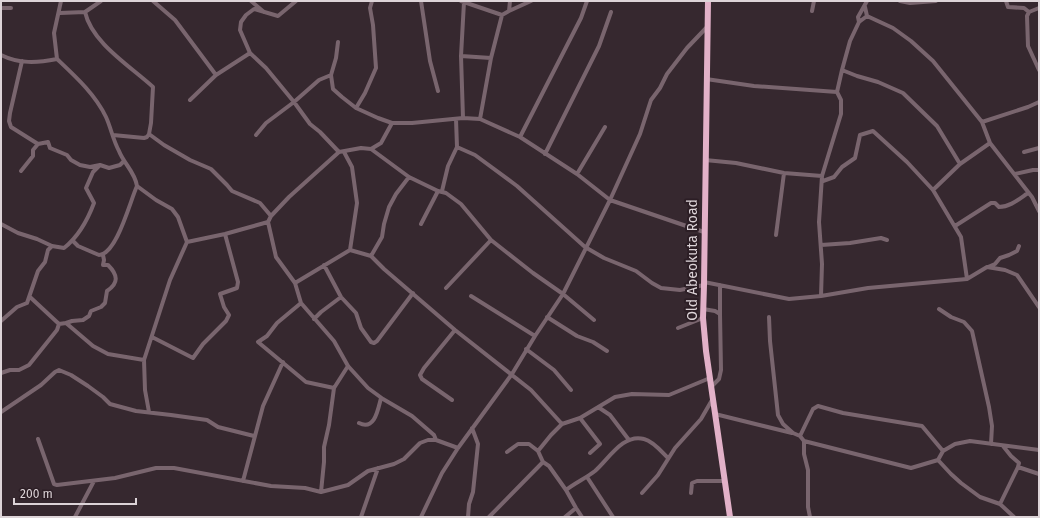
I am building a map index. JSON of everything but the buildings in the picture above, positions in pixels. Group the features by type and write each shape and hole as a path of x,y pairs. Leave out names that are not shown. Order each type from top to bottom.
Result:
{"highway":[{"name":"Old Abeokuta Road","path":"708,1 703,318 712,400 730,517"}],"street":[{"path":"61,1 60,13 54,33 57,59 78,78 100,106 113,135 118,151 136,178 137,186 132,194 131,202 126,210 120,231 109,250 102,255 93,253 78,246 73,241"},
{"path":"60,13 86,12 101,1"},
{"path":"152,1 175,20 216,75"},
{"path":"251,1 266,13"},
{"path":"296,1 278,16 254,9 246,15 241,22 240,30 250,53 266,68 310,124 339,152"},
{"path":"356,108 368,88 376,68 373,25 370,8 372,1"},
{"path":"421,1 430,62 438,91"},
{"path":"463,118 461,56 463,1 502,15"},
{"path":"509,11 510,1"},
{"path":"480,119 491,58 502,15 531,1"},
{"path":"520,138 581,18 587,1"},
{"path":"812,11 814,1"},
{"path":"859,22 858,17 867,1"},
{"path":"900,1 910,3 936,1"},
{"path":"1006,1 1008,7 1024,8 1029,12"},
{"path":"865,7 867,16"},
{"path":"1,8 11,8"},
{"path":"1039,8 1029,12 1027,16 1028,46 1039,70"},
{"path":"86,12 87,18 96,34 118,58 153,86 151,123 147,137 113,135"},
{"path":"545,154 599,46 610,12"},
{"path":"821,296 822,264 819,222 823,182 822,176 840,114 841,100 838,92 850,41 859,22 867,16"},
{"path":"867,16 893,28 911,41 933,61 982,122 990,143 1032,197 1039,211"},
{"path":"421,517 442,473 472,428 512,374 526,349 563,294 585,247 610,200 640,134 651,100 660,88 667,74 687,48 707,27"},
{"path":"338,42 336,58 331,75 333,89 356,108 392,123 426,122 463,118 480,119 520,138 577,174 610,200 704,232"},
{"path":"190,100 216,75 250,53"},
{"path":"1,55 11,60 36,63 57,59"},
{"path":"461,56 491,58"},
{"path":"22,62 9,121 11,127 38,144"},
{"path":"842,70 878,82 903,93 937,126 960,164"},
{"path":"256,135 266,123 294,102 318,80 331,75"},
{"path":"706,79 754,86 838,92"},
{"path":"982,122 1039,102"},
{"path":"421,224 440,191 448,166 457,147 456,119"},
{"path":"371,149 380,143 392,123"},
{"path":"577,174 605,127"},
{"path":"823,182 834,177 842,167 855,158 860,135 873,131 907,162 933,190 961,237 967,280"},
{"path":"149,134 164,145 190,160 211,169 228,185 232,191 260,203 271,216"},
{"path":"21,172 33,156 33,150 38,144 48,142 50,148 67,155 71,160 80,165 90,167 100,165 109,168 120,166 124,161"},
{"path":"933,190 960,164 990,143"},
{"path":"457,147 475,155 517,186 585,247 604,258 636,270 652,283 661,288 680,290 704,283 789,299 821,296 868,288 967,280 987,267 995,264 1000,258 1008,256 1016,251 1019,246"},
{"path":"436,440 434,435 412,416 381,398 368,388 348,366 334,341 301,304 295,283 276,257 268,222 271,216 289,197 339,152 361,148 371,149 409,177 440,191 461,204 492,240 533,274 563,294 594,320"},
{"path":"1024,152 1039,148"},
{"path":"344,152 352,167 357,203 350,250"},
{"path":"705,160 736,163 784,173 822,176"},
{"path":"1,224 18,233 52,246 64,248 73,241 90,214 94,203 86,188 93,172 100,165"},
{"path":"1015,174 1039,170"},
{"path":"776,235 784,173"},
{"path":"371,256 382,237 389,208 396,194 409,177"},
{"path":"137,186 156,200 172,209 178,217 187,242 170,280 144,360 145,390 149,412"},
{"path":"955,226 991,203 995,203 999,207 1007,206 1028,193"},
{"path":"187,242 225,234 268,222"},
{"path":"152,337 193,358 203,344 226,321 229,315 224,307 220,294 238,288 238,282 225,234"},
{"path":"821,245 850,243 881,238 887,240"},
{"path":"446,288 492,240"},
{"path":"1,321 17,307 27,303 38,271 45,262 48,250 52,246"},
{"path":"295,283 350,250 371,256 455,330 531,390 562,424"},
{"path":"59,324 72,320 83,320 91,311 101,307 105,303 107,291 113,287 116,281 114,271 108,265 103,265 104,260 102,255"},
{"path":"324,265 341,297 356,313 361,328 371,342 374,343 413,294"},
{"path":"987,267 1005,270 1017,275 1039,307"},
{"path":"711,387 719,379 721,370 720,285"},
{"path":"471,296 535,336"},
{"path":"30,297 59,324"},
{"path":"314,319 341,297"},
{"path":"301,304 277,323 267,336 258,342 284,362 306,382 334,388"},
{"path":"703,310 715,311 720,314"},
{"path":"939,310 964,322 972,331 989,407 992,426 990,444"},
{"path":"547,317 577,336 593,342 607,351"},
{"path":"769,317 778,415 783,424 793,433"},
{"path":"678,328 703,318"},
{"path":"66,323 93,346 108,354 144,360"},
{"path":"1,373 10,370 19,370 29,365 57,330 59,324"},
{"path":"452,400 422,379 420,375 455,330"},
{"path":"526,349 554,370 571,390"},
{"path":"243,481 263,406 284,362"},
{"path":"321,492 324,447 329,425 334,388 348,366"},
{"path":"1,412 41,385 59,370 71,375 88,386 104,397 110,404 136,411 207,420 218,426 254,436"},
{"path":"538,451 551,434 562,424 580,418 615,397 626,395 669,395 710,378"},
{"path":"359,423 364,426 370,424 375,419 381,398"},
{"path":"642,493 658,475 668,458 684,437 701,419 712,400"},
{"path":"800,436 813,409 818,406 843,413 922,426 943,451"},
{"path":"598,407 610,415 629,440"},
{"path":"714,414 793,433 800,436 804,441 911,468 938,460 943,451 955,444 970,441 1039,450"},
{"path":"580,418 600,444 590,453"},
{"path":"468,517 469,504 473,492 478,444 472,428"},
{"path":"38,439 54,484 59,485 94,481 156,468 174,468 271,486 305,488 321,492 348,485 368,471 394,464 404,459 420,443 428,440 436,440 458,448"},
{"path":"566,490 574,483 596,470 614,451 629,440 645,439 652,443 668,458"},
{"path":"804,441 804,454 808,470 808,507 810,517"},
{"path":"507,452 518,444 529,444 538,451 543,462 549,466 566,490 582,517"},
{"path":"1000,504 1019,463 1003,446"},
{"path":"938,460 951,474 980,497 1000,504 1014,517"},
{"path":"489,517 543,462"},
{"path":"1018,467 1039,474"},
{"path":"361,517 378,468"},
{"path":"587,476 613,517"},
{"path":"75,517 94,481"},
{"path":"690,493 692,483 697,481 725,481"},
{"path":"565,517 576,508"}]}
